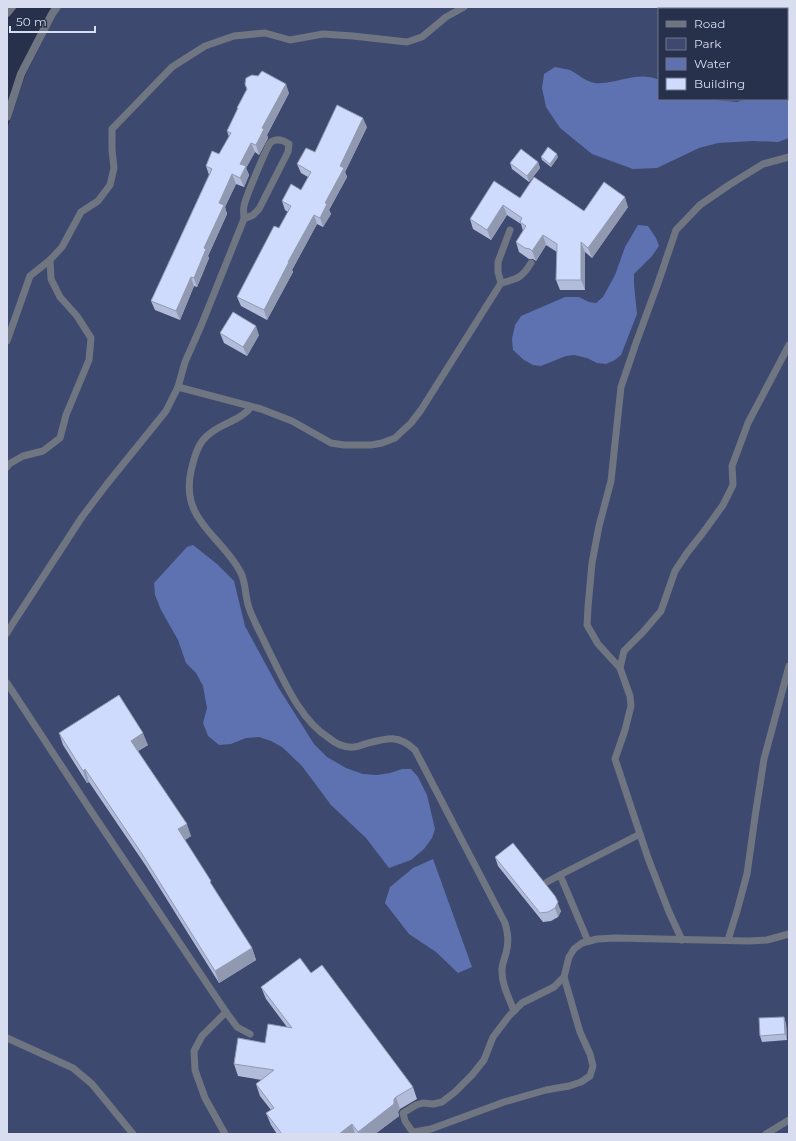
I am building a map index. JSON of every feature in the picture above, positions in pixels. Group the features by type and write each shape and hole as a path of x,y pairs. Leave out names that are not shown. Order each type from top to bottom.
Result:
{"street":[{"path":"7,13 12,7"},
{"path":"7,117 21,74 57,7"}],"lane":[{"path":"7,341 30,276 50,260 62,247 80,212 98,201 110,185 114,168 112,129 172,67 205,46 234,36 265,33 290,40 323,34 407,42 422,37 446,17 464,7"},
{"path":"7,633 82,517 106,484 166,412 178,387 185,362 244,219 244,206 265,152 270,143 275,140 282,140 288,144 288,152 259,209 253,215 244,219"},
{"path":"682,940 669,912 648,858 614,759 625,730 631,706 630,696 620,668 598,644 587,625 592,563 599,526 611,481 621,387 676,230 700,205 729,185 763,164 789,157"},
{"path":"501,283 498,272 498,262 510,230"},
{"path":"8,464 23,456 43,451 60,438 66,415 89,360 90,338 77,316 60,297 51,279 50,260"},
{"path":"178,387 261,409 292,421 331,443 356,446 382,443 395,438 411,423 421,410 501,283 520,277 531,263"},
{"path":"620,668 624,651 661,612 675,571 723,505 732,485 732,466 748,423 789,345"},
{"path":"251,406 244,414 219,427 200,443 191,473 189,493 191,502 200,521 234,561 240,572 243,578 249,609 257,627 288,690 308,719 327,737 339,745 355,747 386,738 394,738 405,742 415,750 504,923 509,941 501,967 514,1011"},
{"path":"728,940 738,911 747,874 754,817 764,759 789,666"},
{"path":"7,683 226,1012 237,1027 250,1034"},
{"path":"547,882 640,834"},
{"path":"560,875 588,941"},
{"path":"564,977 554,987 522,1003 509,1016 494,1037 484,1060 455,1092 442,1102 433,1104 423,1103 416,1105 403,1113 405,1121 414,1133 431,1129 504,1102 546,1090 569,1086 581,1082 590,1076 593,1066 590,1054 580,1032 564,977 569,957 574,949 582,943 597,939 616,938 748,941 767,940 789,934"},
{"path":"225,1134 205,1098 197,1077 194,1051 202,1036 226,1012"},
{"path":"7,1038 73,1068 92,1084 133,1134"},
{"path":"766,1134 789,1120"}],"green space":[{"path":"62,7 789,7 789,1134 7,1134 7,129 25,76 55,16"}],"water":[{"path":"555,67 570,70 585,80 595,83 611,82 635,77 651,77 658,80 658,100 716,100 737,102 744,100 788,100 788,92 789,138 778,142 753,141 718,143 699,148 657,168 633,169 592,154 560,128 546,107 542,88 544,74"},
{"path":"638,225 648,226 656,238 659,246 652,256 634,274 637,314 621,355 615,360 606,364 597,363 587,358 574,355 566,356 541,366 533,365 524,360 513,350 512,339 515,325 521,316 565,297 579,297 589,302 596,303 603,297 615,275 625,247"},
{"path":"193,545 217,564 234,581 245,626 278,687 314,744 327,757 346,768 363,774 377,775 402,769 411,769 418,777 427,795 435,829 432,838 424,849 411,860 389,868 366,838 331,805 302,766 282,747 259,737 246,738 231,744 219,745 208,736 203,723 207,708 203,686 196,673 186,663 178,640 161,610 155,595 154,583 187,547"},
{"path":"433,859 472,967 458,973 436,952 409,934 385,903 390,887 413,868"}],"building":[{"path":"262,71 286,84 262,128 264,129 256,145 251,143 240,164 246,166 240,178 232,174 219,203 224,205 204,248 206,249 194,278 191,277 176,311 151,301 212,169 206,166 212,151 219,154 231,133 227,131 247,89 245,84 246,78 252,75 258,76"},
{"path":"337,105 363,118 340,166 344,168 325,203 327,204 320,218 314,215 264,310 237,297 274,226 279,228 291,206 282,201 291,184 301,190 311,172 297,164 306,148 315,152"},
{"path":"548,147 557,154 550,164 541,157"},
{"path":"521,149 538,162 527,176 510,163"},
{"path":"534,177 584,211 604,182 625,197 588,248 581,242 581,280 556,280 557,244 543,235 532,251 516,242 526,226 520,222 522,218 503,205 487,230 470,219 494,181 520,198"},
{"path":"233,312 256,326 243,347 220,333"},
{"path":"119,695 143,733 131,741 187,824 178,829 252,948 215,971 142,854 85,769 83,771 59,733"},
{"path":"513,843 555,896 558,902 555,908 548,912 540,913 495,857"},
{"path":"300,958 311,973 322,965 413,1087 396,1097 394,1099 394,1104 358,1132 352,1124 339,1134 282,1134 266,1113 274,1108 256,1084 274,1070 234,1064 238,1038 265,1043 268,1024 292,1028 261,987"},
{"path":"784,1017 785,1034 760,1036 759,1018"}]}
